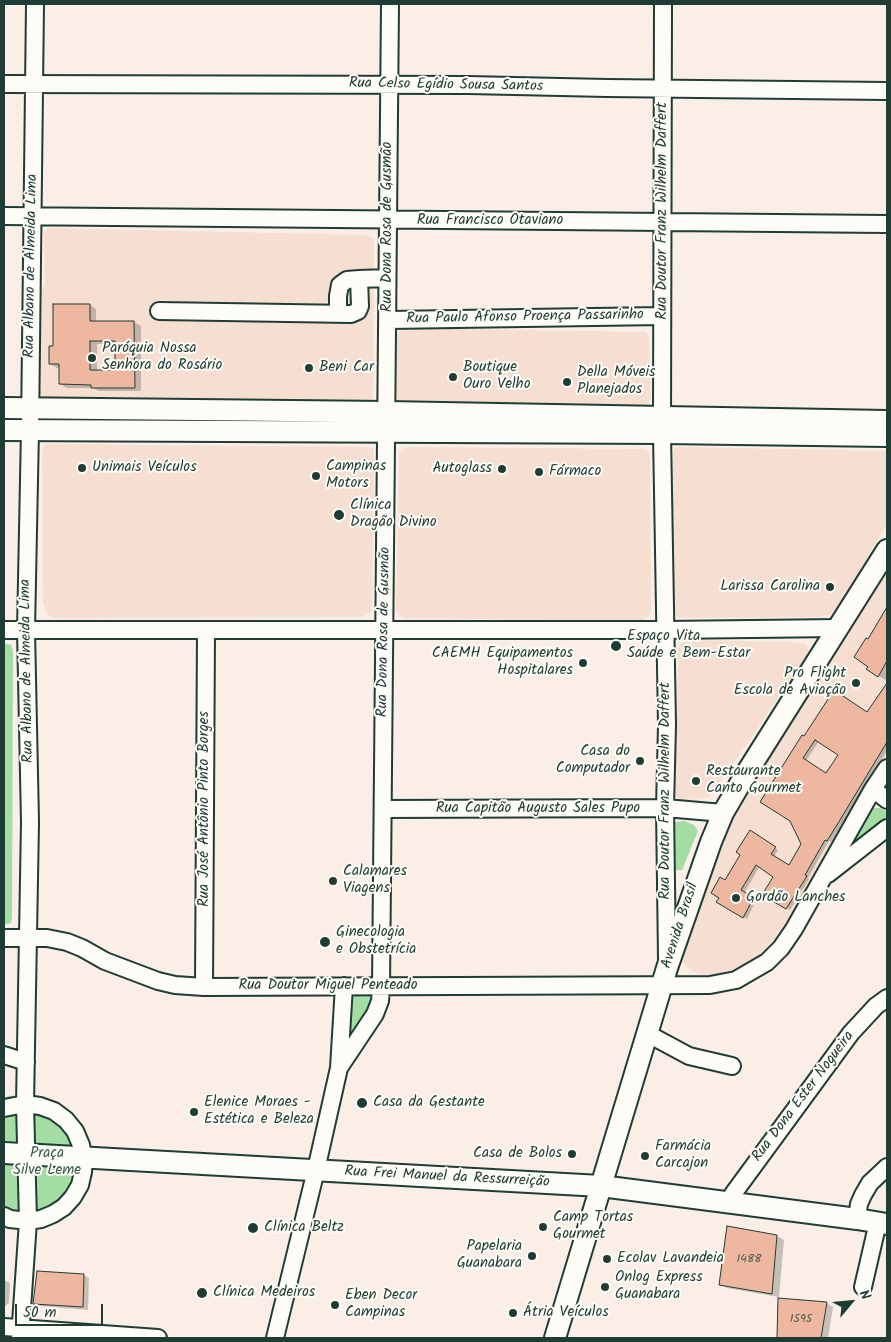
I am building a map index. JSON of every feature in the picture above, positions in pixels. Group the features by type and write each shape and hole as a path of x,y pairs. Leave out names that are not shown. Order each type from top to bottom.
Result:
{"main road":[{"path":"4,408 387,412 887,436"},
{"path":"4,430 386,432 887,421"},
{"name":"Avenida Brasil","path":"555,1338 665,977 697,878 723,813 887,550"},
{"name":"Rua Frei Manuel da Ressurreição","path":"4,1153 84,1159 601,1186 882,1223"}],"street":[{"name":"Rua Albano de Almeida Lima","path":"20,1333 28,1221 25,1104 30,822 26,630 35,4"},
{"name":"Rua Dona Rosa de Gusmão","path":"339,1068 375,1014 380,1001 381,986 390,4"},
{"name":"Rua Doutor Franz Wilhelm Daffert","path":"663,4 662,425 667,724 665,977"},
{"name":"Rua Celso Egídio Sousa Santos","path":"4,84 389,85 887,91"},
{"name":"Rua Francisco Otaviano","path":"4,216 33,218 887,224"},
{"path":"160,311 351,314 358,311 360,306 359,279 387,278"},
{"name":"Rua Paulo Afonso Proença Passarinho","path":"388,320 662,316"},
{"path":"4,630 665,630 839,628"},
{"name":"Rua José Antônio Pinto Borges","path":"204,987 206,631"},
{"name":"Rua Doutor Miguel Penteado","path":"4,938 47,938 67,942 82,948 105,962 158,981 204,987 381,986 665,977 710,985 736,980 767,962 781,948 794,929 872,789 887,768"},
{"path":"872,789 887,800"},
{"name":"Rua Capitão Augusto Sales Pupo","path":"383,809 665,808 723,813"},
{"path":"821,880 887,828"},
{"name":"Rua Dona Rosa de Gusmão","path":"275,1338 339,1068 344,986"},
{"name":"Rua Dona Ester Nogueira","path":"729,1203 732,1194 851,1033 876,1006 887,998"},
{"path":"648,1034 689,1056 732,1066"},
{"path":"4,1055 26,1062"},
{"path":"4,1108 25,1104 40,1106 54,1111 66,1120 75,1131 84,1159 84,1172 80,1185 64,1207 41,1219 28,1221 10,1219 4,1216"},
{"path":"857,1219 859,1204 863,1195 870,1183 887,1167"},
{"path":"863,1287 882,1223"},
{"path":"4,1327 20,1333 158,1338"}],"shaded area":[{"path":"47,229 364,235 371,237 374,241 372,403 144,401 144,397 44,397 39,394 37,388 40,287 45,287 44,233"},
{"path":"405,328 645,332 649,336 651,399 648,404 641,405 404,405 399,403 396,395 397,334"},
{"path":"45,444 371,447 374,449 374,453 371,612 362,617 54,618 48,615 43,603 42,452"},
{"path":"408,447 643,449 649,452 651,611 648,617 641,621 403,618 398,614 396,608 399,455 401,449"},
{"path":"674,448 887,451 887,524 837,609 830,615 819,617 678,618 673,612 673,455"},
{"path":"887,573 887,752 792,913 769,946 757,958 729,971 716,975 694,972 683,962 682,954 724,835 760,772"},
{"path":"688,640 793,642 806,644 809,652 710,796 700,799 681,800 676,797 674,789 678,649 681,643"}],"green space":[{"path":"4,643 11,645 13,651 12,917 11,923 4,925"},
{"path":"872,808 880,808 887,812 887,822 859,842 855,837"},
{"path":"685,821 694,825 698,831 682,870 673,870 672,827 675,822"},
{"path":"369,993 373,998 348,1045 352,994"},
{"name":"Praça Silve Leme","path":"32,1094 54,1101 73,1114 85,1132 91,1152 70,1209 4,1223 4,1098"}],"building":[{"path":"53,304 90,304 90,321 134,321 135,388 91,388 91,385 59,384 59,364 49,364 49,346 53,346","holes":["90,341 115,341 115,370 90,370"]},
{"path":"887,607 887,661 878,677 866,669 868,667 854,657 866,638 868,639"},
{"path":"887,683 887,742 827,841 825,840 805,875 807,876 786,909 762,895 773,877 756,865 741,890 754,897 743,918 716,902 719,898 711,893 720,877 725,880 740,855 736,852 750,830 776,847 771,854 789,865 801,844 790,821 760,802 802,735 804,736 834,690 867,712","holes":["815,740 838,755 826,773 803,758"]},
{"path":"727,1226 777,1235 772,1294 719,1285"},
{"path":"37,1271 84,1274 83,1307 33,1304"},
{"path":"778,1298 827,1302 821,1338 777,1338"}],"place":[{"name":"Paróquia Nossa Senhora do Rosário","path":"92,358"},
{"name":"Beni Car","path":"309,368"},
{"name":"Boutique Ouro Velho","path":"453,377"},
{"name":"Della Móveis Planejados","path":"567,382"},
{"name":"Unimais Veículos","path":"82,468"},
{"name":"Autoglass","path":"502,469"},
{"name":"Fármaco","path":"539,472"},
{"name":"Campinas Motors","path":"316,476"},
{"name":"Clínica Dragão Divino","path":"339,515"},
{"name":"Larissa Carolina","path":"830,587"},
{"name":"Espaço Vita Saúde e Bem-Estar","path":"616,646"},
{"name":"CAEMH Equipamentos Hospitalares","path":"583,663"},
{"name":"Pro Flight Escola de Aviação","path":"856,683"},
{"name":"Casa do Computador","path":"640,761"},
{"name":"Restaurante Canto Gourmet","path":"696,781"},
{"name":"Calamares Viagens","path":"333,881"},
{"name":"Gordão Lanches","path":"736,898"},
{"name":"Ginecologia e Obstetrícia","path":"325,942"},
{"name":"Casa da Gestante","path":"362,1103"},
{"name":"Elenice Moraes - Estética e Beleza","path":"194,1112"},
{"name":"Casa de Bolos","path":"572,1154"},
{"name":"Farmácia Carcajon","path":"645,1156"},
{"name":"Camp Tortas Gourmet","path":"543,1227"},
{"name":"Clínica Beltz","path":"253,1228"},
{"name":"Papelaria Guanabara","path":"532,1256"},
{"name":"Ecolav Lavandeia","path":"607,1259"},
{"name":"Onlog Express Guanabara","path":"605,1287"},
{"name":"Clínica Medeiros","path":"202,1293"},
{"name":"Eben Decor Campinas","path":"335,1305"},
{"name":"Átria Veículos","path":"513,1313"}]}
